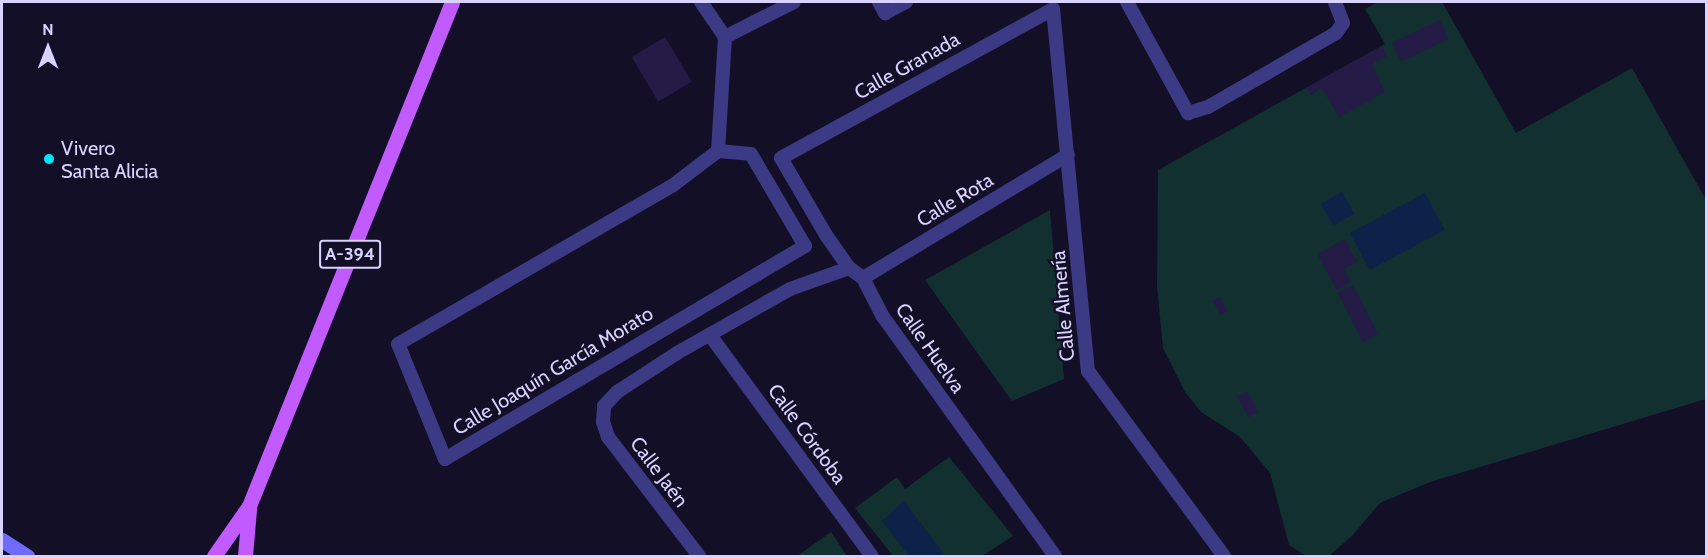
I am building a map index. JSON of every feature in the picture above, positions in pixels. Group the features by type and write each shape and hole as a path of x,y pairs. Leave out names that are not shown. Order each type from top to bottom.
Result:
{"main road":[{"name":"A-394","path":"214,556 249,506 452,2"},
{"name":"A-394","path":"244,556 249,506"}],"street":[{"path":"701,2 725,37 718,151"},
{"path":"725,37 794,2"},
{"path":"879,2 885,13 906,2"},
{"path":"1127,2 1188,113 1208,107 1324,42 1343,23 1335,2"},
{"name":"Calle Almería","path":"1053,9 1088,371 1224,556"},
{"name":"Calle Granada","path":"781,158 1053,9"},
{"name":"Calle Joaquín García Morato","path":"718,151 751,154 805,246 445,459 399,344 672,186 718,151"},
{"name":"Calle Rota","path":"863,278 1068,155"},
{"name":"Calle Huelva","path":"781,158 849,268 863,278 884,317 1055,556"},
{"path":"710,335 790,289 849,268"},
{"name":"Calle Jaén","path":"699,556 608,437 603,422 604,406 617,392 710,335"},
{"name":"Calle Córdoba","path":"710,335 872,556"},
{"path":"2,540 27,556"}],"green space":[{"path":"1378,2 1442,2 1516,133 1632,68 1706,200 1706,399 1430,482 1380,503 1353,535 1329,556 1306,556 1289,545 1270,473 1240,437 1201,412 1185,392 1163,348 1157,286 1158,170 1385,44 1365,9"},
{"path":"1050,210 1064,379 1012,401 925,280"},
{"path":"949,457 1013,536 982,556 893,556 855,508 897,477 905,489"},
{"path":"831,532 847,556 797,556"}],"water":[{"path":"1342,192 1354,214 1333,226 1321,204"},
{"path":"1425,193 1445,230 1370,270 1350,233"},
{"path":"904,501 944,554 941,556 909,556 882,521"}],"building":[{"path":"1440,20 1449,39 1401,61 1392,42"},
{"path":"665,37 692,82 658,102 632,57"},
{"path":"1382,46 1387,56 1372,64 1385,92 1339,117 1322,88 1311,95 1306,88"},
{"path":"1345,239 1357,262 1344,269 1351,282 1337,290 1317,254"},
{"path":"1353,285 1378,334 1363,342 1338,293"},
{"path":"1220,297 1227,311 1220,315 1213,301"},
{"path":"1247,391 1258,412 1249,417 1237,396"}],"place":[{"name":"Vivero Santa Alicia","path":"49,159"}]}
